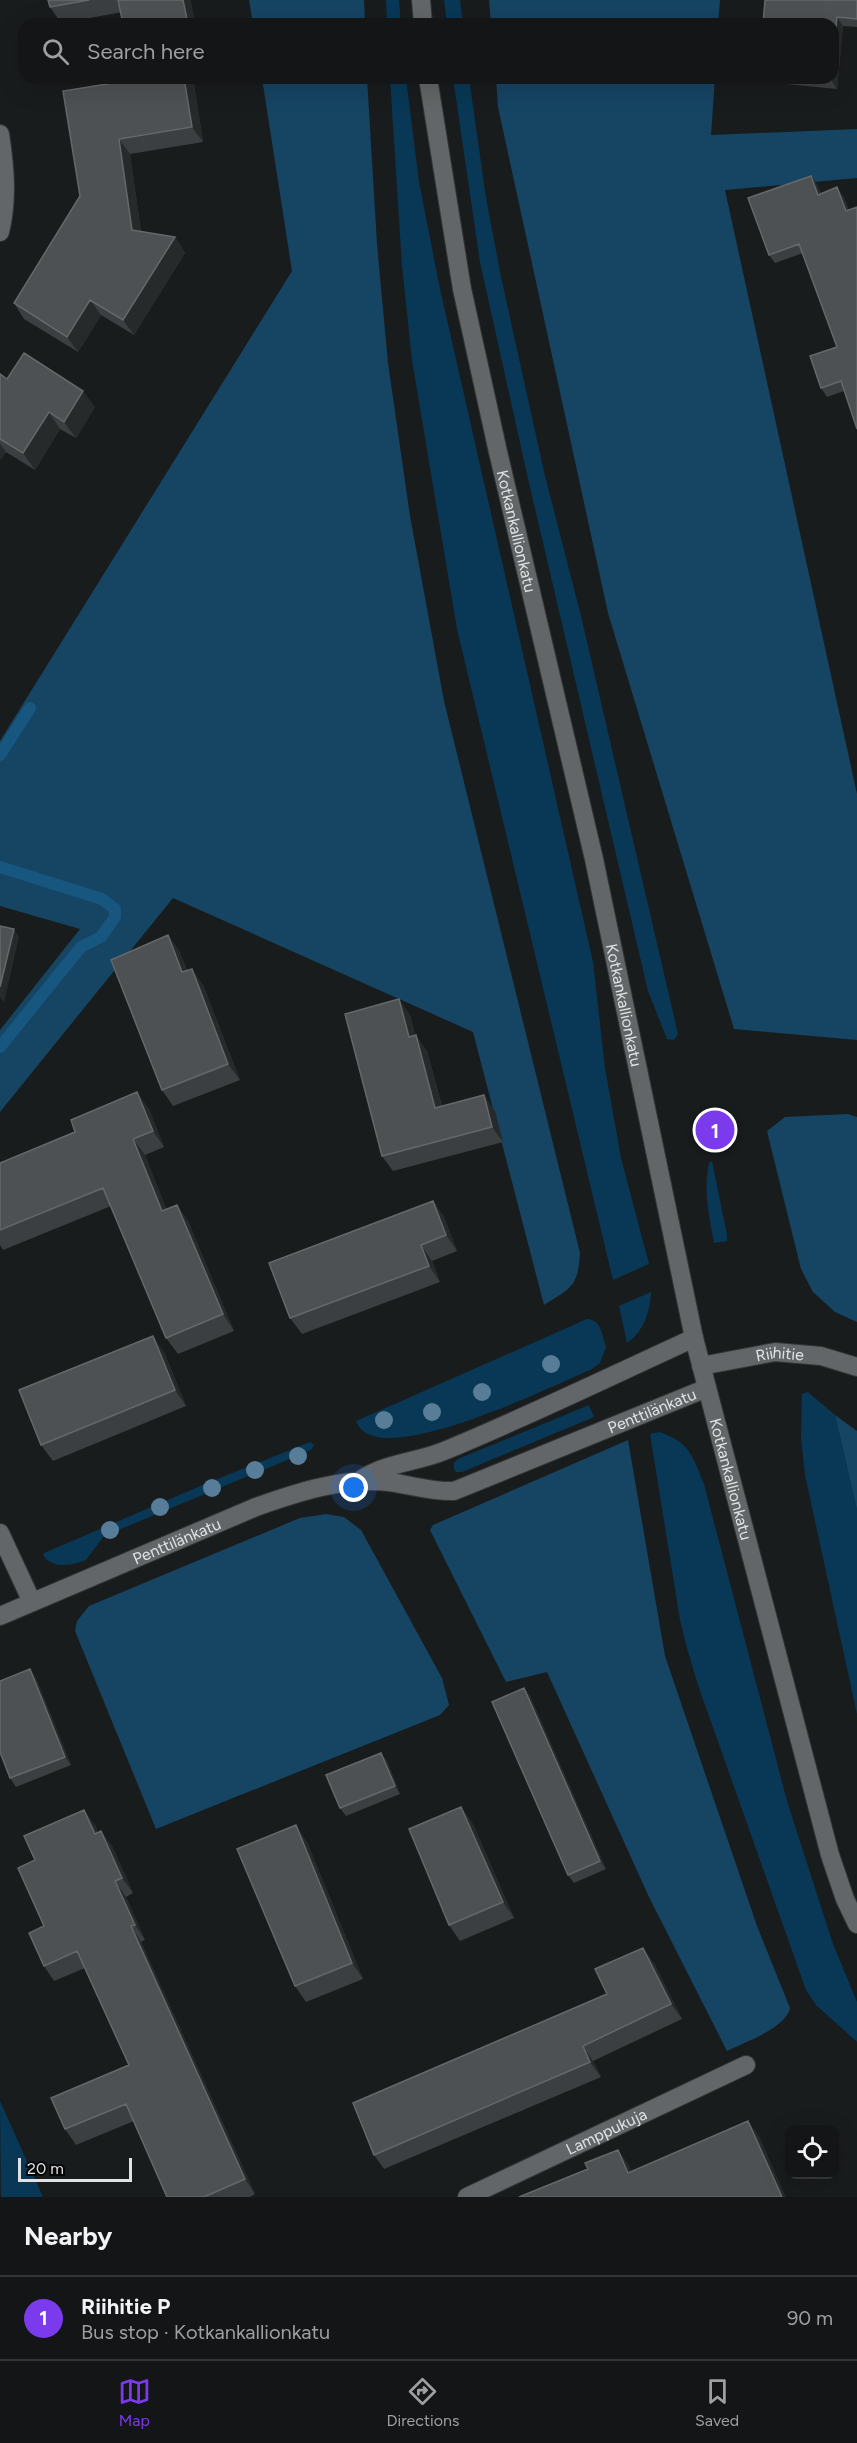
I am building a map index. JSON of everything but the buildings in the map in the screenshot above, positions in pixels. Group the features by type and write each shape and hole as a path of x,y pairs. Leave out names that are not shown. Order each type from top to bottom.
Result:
{"street":[{"path":"421,0 422,18"},
{"name":"Kotkankallionkatu","path":"429,84 462,289 594,859 694,1338 830,1855 845,1899 857,1924"},
{"path":"0,134 4,161 5,210 0,232"},
{"name":"Penttilänkatu","path":"357,1482 381,1470 442,1452 600,1383 694,1338"},
{"name":"Riihitie","path":"701,1366 775,1352 821,1356 857,1367"},
{"name":"Penttilänkatu","path":"0,1616 256,1507 297,1492 357,1482 387,1482 438,1491 454,1491 707,1388"},
{"path":"0,1533 32,1602"},
{"name":"Lamppukuja","path":"467,2197 746,2065"}],"shaded area":[{"path":"249,0 364,0 365,18 252,18"},
{"path":"386,0 399,0 400,18 387,18"},
{"path":"444,0 460,0 462,18 446,18"},
{"path":"489,0 720,0 718,18 490,18"},
{"path":"263,84 367,84 377,244 388,363 410,516 444,701 580,1253 575,1280 567,1290 544,1305 473,1032 173,898 0,1112 0,1030 80,929 0,906 0,741 292,271"},
{"path":"390,84 407,84 419,182 440,289 593,962 605,1068 621,1158 649,1264 613,1280 457,629 412,360 402,266"},
{"path":"454,84 470,84 486,198 501,277 545,476 581,616 678,1034 674,1040 667,1039 648,991 526,470 480,262"},
{"path":"496,84 715,84 711,135 857,129 857,178 725,190 857,794 857,1040 734,1029 608,613 498,107"},
{"path":"848,1114 857,1117 857,1322 835,1312 813,1292 801,1269 767,1131 785,1117"},
{"path":"712,1161 727,1235 727,1241 714,1243 707,1193 707,1173 709,1163"},
{"path":"651,1292 642,1327 627,1343 619,1306"},
{"path":"587,1319 599,1325 606,1347 600,1363 592,1369 543,1391 468,1421 430,1432 396,1438 370,1435 356,1421"},
{"path":"808,1392 835,1415 857,1510 857,1714 805,1475 801,1438 802,1394"},
{"path":"589,1405 594,1417 462,1472 456,1472 454,1469 454,1463 458,1459"},
{"path":"835,1415 857,1431 857,1510"},
{"path":"659,1432 684,1445 693,1458 704,1484 787,1801 833,1944 857,2002 857,2042 816,2005 806,1990 698,1685 680,1620 650,1434"},
{"path":"628,1440 665,1656 757,1926 790,2008 787,2015 773,2028 727,2051 649,1897 547,1672 506,1682 430,1530 433,1525"},
{"path":"310,1442 314,1445 311,1450 104,1536 86,1560 63,1565 52,1563 43,1555 205,1484"},
{"path":"326,1514 344,1517 361,1530 442,1678 449,1705 440,1715 156,1829 75,1631 77,1621 89,1606 300,1518"},
{"path":"0,2101 43,2197 1,2197"}],"waterway":[{"path":"0,755 30,708"},
{"path":"0,867 102,899 115,909 115,917 101,937 81,947 0,1047"}],"place":[{"name":"Riihitie P","path":"715,1130"}]}
